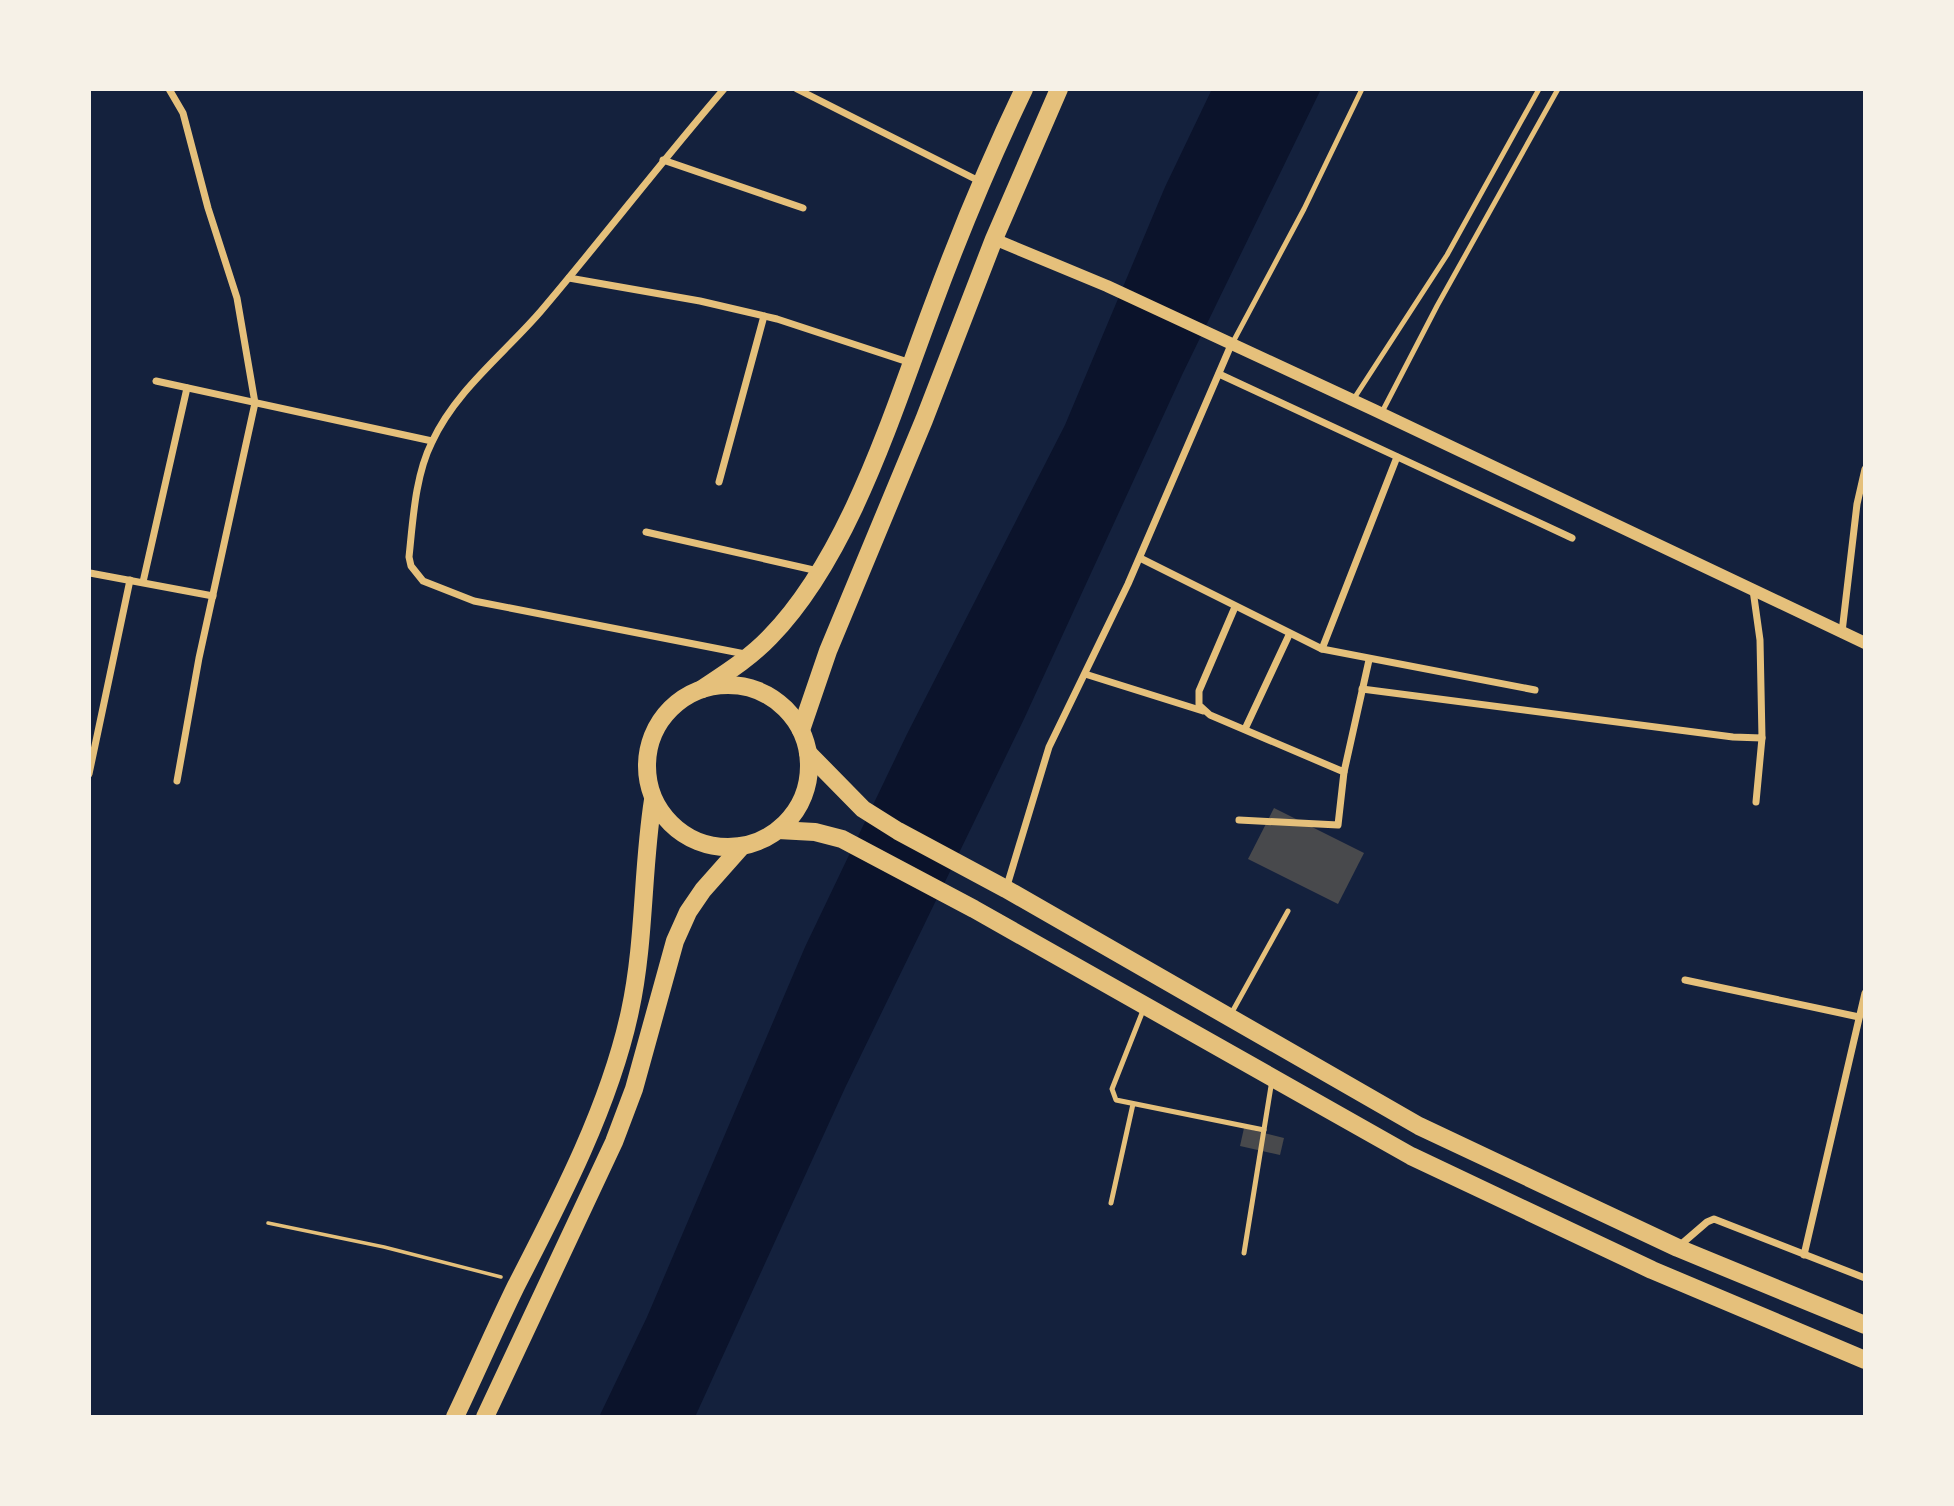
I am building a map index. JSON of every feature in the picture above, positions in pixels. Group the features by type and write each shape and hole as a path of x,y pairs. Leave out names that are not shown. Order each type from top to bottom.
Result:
{"highway":[{"path":"702,689 722,685 759,691 776,701 801,730 808,753 809,775 804,796 793,814 778,830 742,846 724,847 690,838 663,815 653,800 647,778 647,755 653,733 665,714 682,699 702,689 750,655 788,616 818,571 878,451 981,182 1024,89"},
{"path":"801,730 828,651 924,420 994,239 1059,89"},
{"path":"808,753 863,809 1419,1126 1678,1248 1865,1325"},
{"path":"455,1417 567,1184 622,1042 630,1010 641,935 646,846 653,800"},
{"path":"778,830 815,832 842,839 974,909 1272,1080 1458,1179 1726,1303 1865,1360"},
{"path":"485,1417 614,1142 634,1089 676,941 688,912 703,890 742,846"}],"street":[{"path":"169,89 183,113 208,208 237,298 244,355 255,403 213,596 177,781"},
{"path":"797,89 981,182"},
{"path":"721,90 569,278 521,334 457,400 432,441 422,474 409,556 411,566 423,581 474,601 750,655"},
{"path":"663,160 803,208"},
{"path":"994,239 1107,286 1353,400 1865,643"},
{"path":"569,278 765,316 911,363"},
{"path":"719,482 765,316"},
{"path":"998,885 1041,769 1140,558 1231,345"},
{"path":"1219,374 1572,538"},
{"path":"156,381 432,441"},
{"path":"143,582 187,388"},
{"path":"1322,649 1397,457"},
{"path":"1842,632 1857,504 1865,469"},
{"path":"646,532 818,571"},
{"path":"1140,558 1289,635 1322,649 1368,660 1535,690"},
{"path":"90,573 213,596"},
{"path":"89,774 130,580"},
{"path":"1753,590 1760,640 1762,738 1756,802"},
{"path":"1204,711 1199,705 1199,691 1236,607"},
{"path":"1245,730 1289,635"},
{"path":"1240,820 1338,825 1345,772 1368,660"},
{"path":"1085,674 1204,711 1345,772"},
{"path":"1362,689 1733,737 1762,738"},
{"path":"1685,980 1859,1017"},
{"path":"1804,1255 1865,993"},
{"path":"1678,1248 1707,1222 1714,1220 1865,1278"}],"lane":[{"path":"1231,345 1304,209 1362,89"},
{"path":"1353,400 1447,255 1539,89"},
{"path":"1381,413 1437,306 1558,89"},
{"path":"1488,183 1503,191"},
{"path":"1229,1017 1288,911"},
{"path":"1144,1008 1112,1089 1116,1100 1264,1130"},
{"path":"1244,1253 1272,1080"},
{"path":"1111,1203 1133,1104"}],"path":[{"path":"268,1223 419,1255 518,1283"}],"water":[{"path":"1212,89 1321,89 1182,375 1024,719 845,1088 695,1417 599,1417 647,1317 805,947 907,734 1065,425 1165,187"}],"building":[{"path":"1274,808 1364,853 1338,904 1248,859"},
{"path":"1244,1128 1284,1138 1280,1155 1240,1146"}]}
